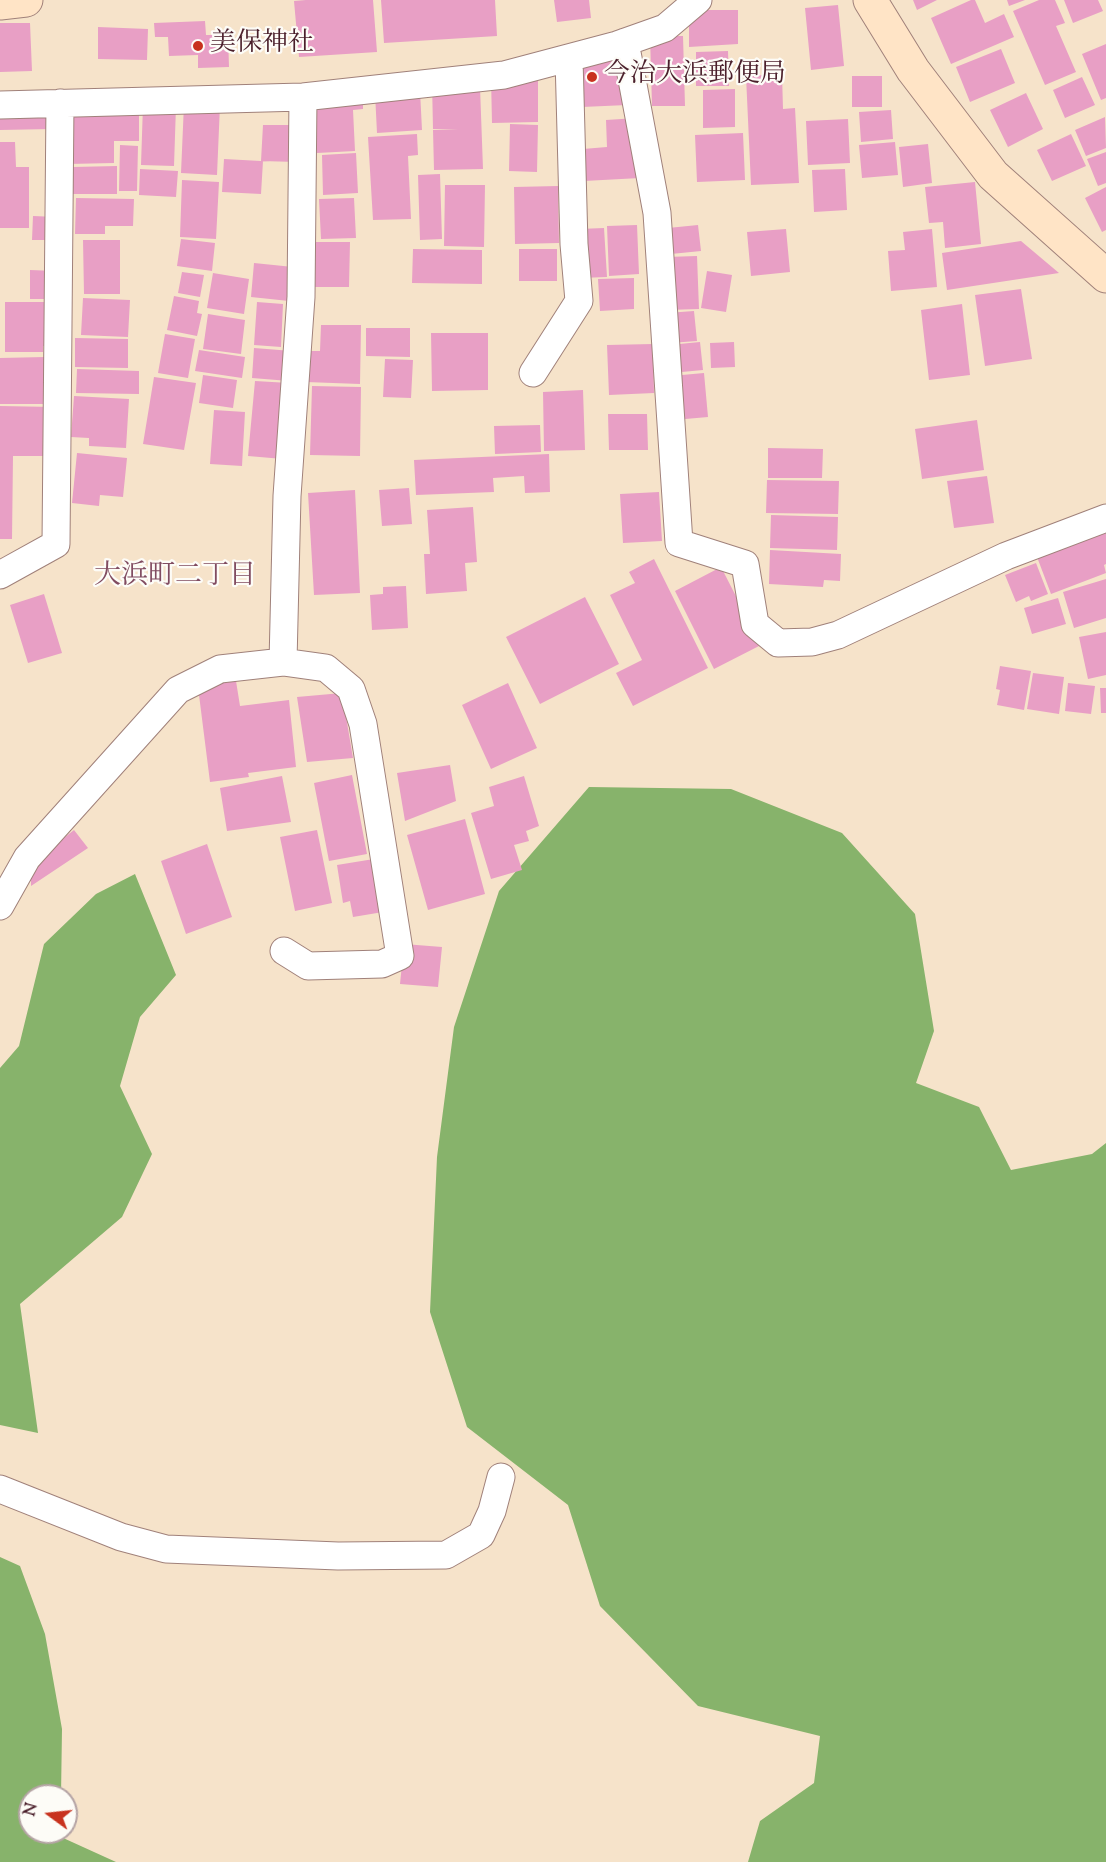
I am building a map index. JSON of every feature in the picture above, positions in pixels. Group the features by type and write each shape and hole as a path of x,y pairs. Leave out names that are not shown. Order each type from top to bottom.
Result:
{"street":[{"path":"0,3 26,0"},
{"path":"0,105 303,97 504,75 625,42 665,28 698,0"},
{"path":"870,0 913,70 993,175 1106,276"},
{"path":"625,42 657,213 679,543 745,564 755,624 778,643 812,642 838,635 1006,556 1106,518"},
{"path":"533,373 579,301 574,244 569,58"},
{"path":"283,662 287,496 301,297 303,97"},
{"path":"0,575 56,544 60,103"},
{"path":"3,894 27,858 178,690 220,669 283,662 326,668 351,689 363,724 400,956 382,964 308,966 284,951"},
{"path":"0,1489 122,1537 166,1549 338,1556 446,1555 481,1535 492,1511 501,1477"}],"green space":[{"path":"589,787 731,789 842,833 915,914 934,1031 916,1083 979,1107 1011,1170 1092,1154 1106,1143 1106,1862 748,1862 760,1821 814,1783 820,1736 698,1706 600,1606 568,1505 467,1427 430,1312 437,1157 454,1027 499,891"},
{"path":"135,874 176,975 140,1017 120,1086 152,1154 122,1217 20,1304 38,1433 0,1425 0,1068 19,1046 44,944 96,894"},
{"path":"0,1557 20,1566 45,1634 62,1729 61,1784 18,1784 18,1844 76,1844 116,1862 0,1862"}],"building":[{"path":"373,0 377,52 299,57 294,1"},
{"path":"381,0 495,0 497,36 384,43"},
{"path":"554,0 589,0 591,18 557,22"},
{"path":"913,0 937,0 917,10"},
{"path":"975,0 985,23 1004,14 1014,37 951,64 931,18"},
{"path":"1007,0 1025,0 1009,6"},
{"path":"1039,0 1055,0 1065,23 1056,26 1076,72 1045,85 1013,11"},
{"path":"1064,0 1098,0 1103,11 1073,23"},
{"path":"838,5 844,66 811,70 805,8"},
{"path":"702,10 738,10 738,44 689,47 689,18"},
{"name":"美保神社","path":"205,21 206,35 228,35 229,67 198,68 198,55 169,56 168,37 155,37 154,23"},
{"path":"0,23 30,23 32,71 0,72"},
{"path":"98,27 148,29 147,60 98,59"},
{"path":"650,36 683,36 685,106 652,106"},
{"path":"1106,44 1106,98 1101,100 1082,54"},
{"path":"1001,49 1015,83 970,102 956,67"},
{"path":"728,51 729,86 696,86 696,52"},
{"path":"625,56 627,105 582,107 580,58"},
{"path":"782,74 783,109 795,108 799,183 751,185 746,76"},
{"path":"852,76 882,76 882,107 852,107"},
{"path":"1082,77 1095,105 1065,118 1053,90"},
{"path":"491,78 538,78 538,122 492,123"},
{"path":"432,82 480,87 483,169 434,170 433,130 458,129 433,129"},
{"path":"735,89 735,127 703,128 703,90"},
{"path":"420,91 422,130 377,133 375,93"},
{"path":"1026,93 1043,129 1008,147 990,110"},
{"path":"363,96 363,109 353,110 355,151 317,153 314,98"},
{"path":"184,104 220,105 217,175 181,173"},
{"path":"143,105 176,106 174,166 141,165"},
{"path":"139,106 139,141 114,141 114,163 68,164 68,107"},
{"path":"51,107 52,129 0,130 0,109"},
{"path":"891,110 893,139 861,142 859,112"},
{"path":"1105,117 1106,148 1086,156 1075,130"},
{"path":"637,118 640,178 584,181 583,149 607,147 606,120"},
{"path":"848,119 850,163 808,165 806,121"},
{"path":"510,124 538,125 537,172 509,171"},
{"path":"263,125 298,125 297,162 263,161 261,194 222,192 224,159 261,161"},
{"path":"743,133 745,180 697,182 695,135"},
{"path":"417,134 418,155 408,156 411,219 373,220 368,137"},
{"path":"1071,134 1086,166 1052,181 1037,150"},
{"path":"0,142 15,142 16,167 29,167 29,228 0,228"},
{"path":"895,142 898,175 862,178 859,145"},
{"path":"928,144 932,183 903,187 899,147"},
{"path":"120,145 138,146 137,191 119,191"},
{"path":"1106,152 1106,183 1098,186 1087,159"},
{"path":"356,153 358,193 323,195 322,155"},
{"path":"117,166 117,194 73,194 73,167"},
{"path":"140,169 178,171 176,197 139,195"},
{"path":"845,169 847,210 814,212 812,170"},
{"path":"440,174 442,239 420,240 418,175"},
{"path":"182,180 219,182 216,239 180,237"},
{"path":"975,182 981,244 945,248 943,222 929,223 925,187"},
{"path":"445,185 485,185 484,247 444,246"},
{"path":"558,186 559,243 515,244 514,187"},
{"path":"1106,187 1106,230 1102,232 1085,198"},
{"path":"76,198 134,199 133,226 105,226 105,234 75,234"},
{"path":"354,198 356,238 321,239 319,199"},
{"path":"33,216 57,217 57,240 32,240"},
{"path":"637,225 639,274 609,276 607,226"},
{"path":"698,225 701,251 671,254 668,228"},
{"path":"604,228 607,277 580,278 579,229"},
{"path":"786,229 790,272 751,276 747,232"},
{"path":"932,229 937,287 891,291 888,251 905,250 903,232"},
{"path":"181,239 215,243 212,271 177,266"},
{"path":"83,240 120,240 120,294 84,294"},
{"path":"1021,241 1059,273 947,290 942,253"},
{"path":"315,242 350,242 349,287 314,287"},
{"path":"413,249 482,250 482,284 412,283"},
{"path":"519,249 557,249 557,281 519,281"},
{"path":"697,256 699,309 667,310 666,257"},
{"path":"254,263 293,267 289,301 251,297"},
{"path":"30,270 56,271 55,299 30,299"},
{"path":"707,271 732,275 726,312 701,308"},
{"path":"182,272 204,275 200,297 178,293"},
{"path":"213,273 249,279 244,314 207,308"},
{"path":"634,278 634,309 600,311 598,279"},
{"path":"1021,289 1032,359 985,366 975,295"},
{"path":"174,296 199,301 197,313 202,314 197,336 167,330"},
{"path":"83,298 130,300 128,337 81,335"},
{"path":"5,302 51,302 51,346 43,346 43,352 5,352"},
{"path":"257,302 283,304 281,347 254,345"},
{"path":"962,304 970,375 929,380 921,310"},
{"path":"694,311 697,341 670,343 667,313"},
{"path":"208,314 245,320 241,354 203,349"},
{"path":"321,325 361,325 360,384 306,382 307,351 320,351"},
{"path":"366,328 410,328 410,357 366,356"},
{"path":"431,333 488,333 488,390 432,391"},
{"path":"165,334 195,339 188,378 158,373"},
{"path":"75,338 128,339 128,368 75,367"},
{"path":"700,342 703,370 671,373 669,345"},
{"path":"734,342 735,367 711,368 710,343"},
{"path":"653,344 654,393 609,395 607,345"},
{"path":"254,348 292,351 289,381 252,378"},
{"path":"199,350 245,357 242,378 195,371"},
{"path":"45,357 45,404 0,404 0,358"},
{"path":"385,359 413,360 411,398 383,397"},
{"path":"77,369 139,371 139,394 76,393"},
{"path":"704,373 708,417 674,420 671,376"},
{"path":"203,375 237,380 233,408 199,403"},
{"path":"154,377 196,383 184,450 143,444"},
{"path":"255,381 289,383 283,459 248,456"},
{"path":"312,386 361,387 360,456 310,455"},
{"path":"583,390 585,450 544,451 543,392"},
{"path":"74,396 129,399 126,448 89,446 89,438 71,437"},
{"path":"0,406 54,407 54,456 13,456 12,539 0,539"},
{"path":"214,410 245,412 242,466 210,464"},
{"path":"608,414 647,414 648,450 609,450"},
{"path":"977,420 984,470 922,479 915,429"},
{"path":"540,425 541,452 495,454 494,426"},
{"path":"768,448 823,449 822,478 768,478"},
{"path":"77,453 127,458 123,497 100,495 99,506 72,503"},
{"path":"549,454 550,492 525,493 524,476 493,478 494,492 416,495 414,460"},
{"path":"987,476 994,523 954,528 947,481"},
{"path":"767,480 839,481 838,514 766,513"},
{"path":"409,488 412,524 382,526 379,490"},
{"path":"355,490 360,593 314,595 308,493"},
{"path":"659,492 662,541 623,543 620,494"},
{"path":"473,507 477,562 465,563 467,591 426,594 424,554 430,554 427,510"},
{"path":"771,515 838,517 837,550 770,548"},
{"path":"1106,522 1106,564 1104,565 1106,573 1051,594 1034,549"},
{"path":"770,550 841,554 840,581 824,580 823,587 769,584"},
{"path":"654,559 708,668 633,706 616,673 642,660 610,595 635,583 629,572"},
{"path":"1036,563 1048,594 1031,601 1029,596 1016,602 1005,575"},
{"path":"721,567 761,645 714,669 675,591"},
{"path":"1106,579 1106,618 1074,628 1063,592"},
{"path":"406,586 408,628 372,630 370,595 383,594 383,587"},
{"path":"44,594 62,653 28,663 10,605"},
{"path":"585,597 619,664 540,704 506,637"},
{"path":"1058,598 1066,624 1032,634 1024,608"},
{"path":"1106,632 1106,675 1088,679 1079,637"},
{"path":"1000,666 1031,671 1024,710 997,705 1000,690 996,689"},
{"path":"1033,673 1064,677 1059,714 1027,709"},
{"path":"236,681 240,706 289,700 296,767 248,773 249,777 210,782 198,687"},
{"path":"508,683 537,748 491,769 462,705"},
{"path":"1068,683 1095,686 1091,714 1065,711"},
{"path":"1100,688 1106,688 1106,713 1101,713"},
{"path":"342,693 353,758 307,762 297,697"},
{"path":"450,765 456,801 405,821 397,773"},
{"path":"352,775 367,854 329,861 314,783"},
{"path":"282,776 291,822 227,831 220,788"},
{"path":"524,776 539,826 526,831 529,841 514,845 522,870 491,879 471,813 494,806 489,787"},
{"path":"465,819 485,894 428,910 407,835"},
{"path":"74,830 88,848 31,886 31,864"},
{"path":"317,830 332,903 295,911 280,837"},
{"path":"207,844 232,917 186,934 161,861"},
{"path":"380,858 389,911 353,917 350,901 343,903 337,865"},
{"path":"404,944 442,947 438,987 400,984"}],"place":[{"name":"美保神社","path":"198,46"},
{"name":"今治大浜郵便局","path":"592,77"}],"district":[{"name":"大浜町二丁目","path":"175,578"}]}
